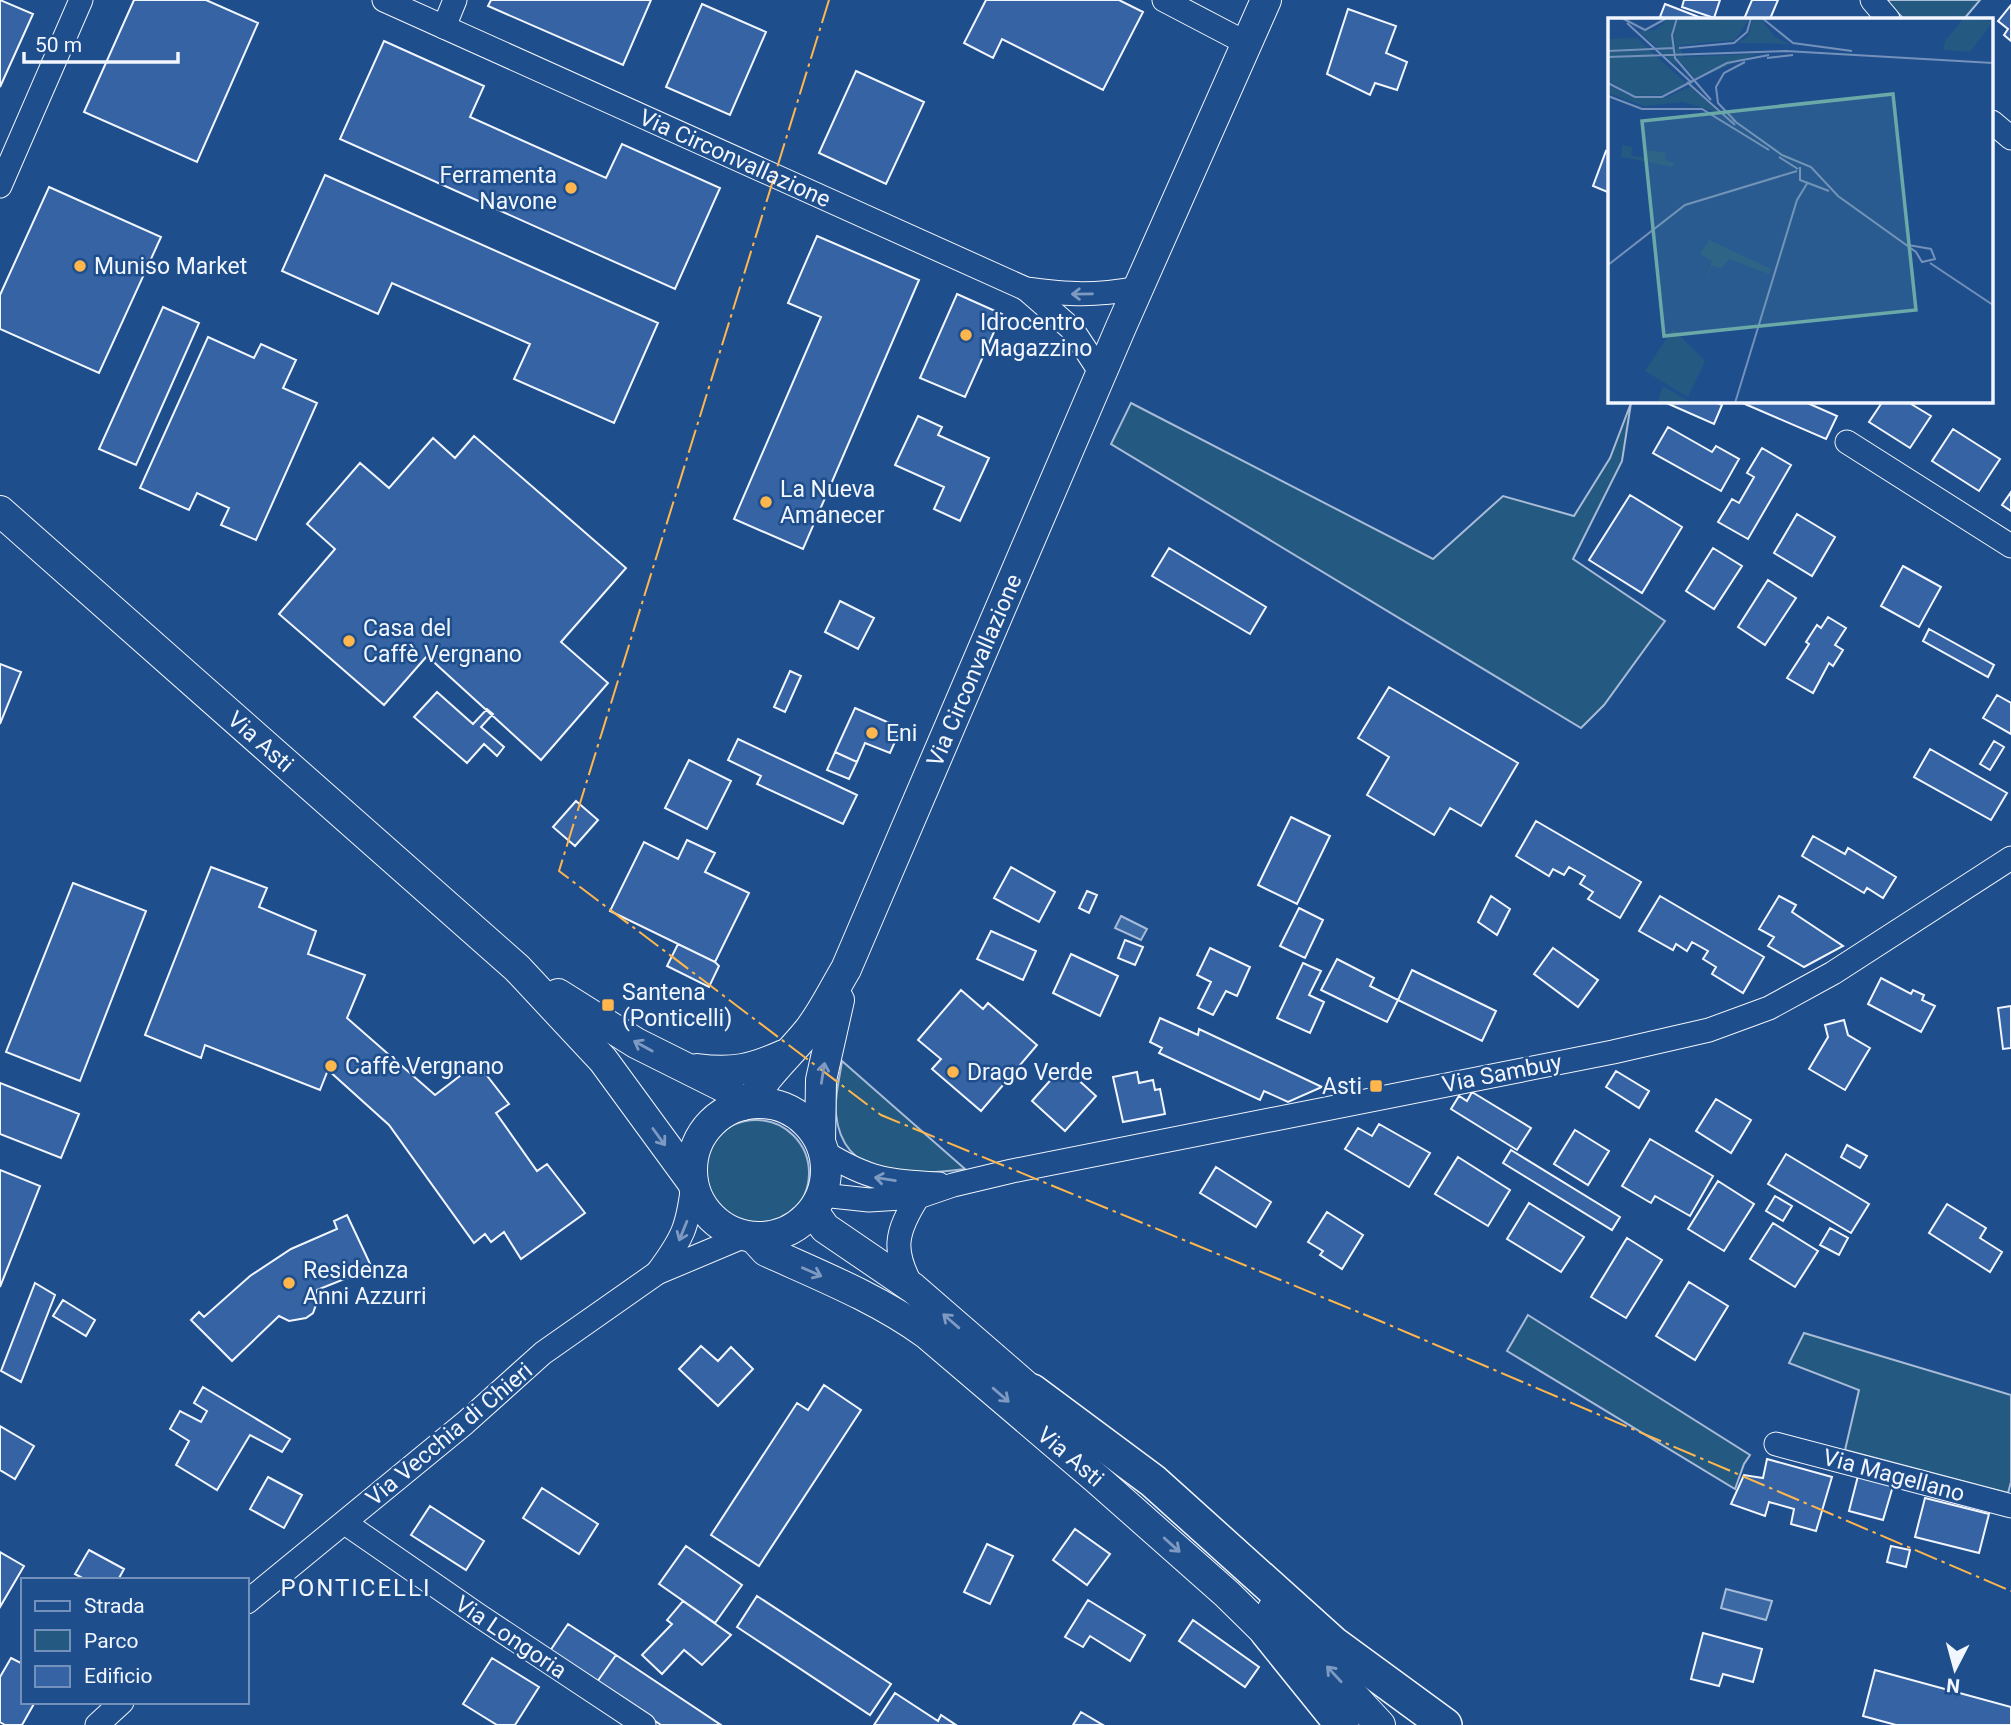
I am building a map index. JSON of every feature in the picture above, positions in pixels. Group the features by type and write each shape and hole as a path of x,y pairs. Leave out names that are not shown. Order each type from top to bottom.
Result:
{"highway":[{"path":"1032,1391 1153,1481 1333,1643 1445,1725"},
{"path":"1268,1632 1342,1725"}],"main road":[{"name":"Via Circonvallazione","path":"747,1104 758,1087 812,1027 846,969 1101,373 1266,0"},
{"name":"Via Asti","path":"2,514 517,968 603,1060 693,1183"},
{"name":"Via Asti","path":"517,968 592,1017 681,1067 726,1088 747,1104"},
{"name":"Via Circonvallazione","path":"822,1147 821,1080 846,969"},
{"path":"681,1067 720,1072 739,1071 755,1068 791,1052"},
{"path":"747,1104 771,1104 791,1111 808,1124 822,1147 827,1174 818,1203 802,1223 771,1237 750,1237 726,1230 699,1202 693,1183 692,1163 697,1143 708,1126 724,1112 747,1104"},
{"name":"Via Asti","path":"818,1203 825,1228 913,1288 1032,1391 1258,1595 1380,1725"},
{"name":"Via Asti","path":"750,1237 766,1251 873,1300 927,1334 1097,1479 1268,1632 1352,1725"}],"street":[{"path":"0,186 81,0"},
{"name":"Via Circonvallazione","path":"384,0 1026,289 1075,295 1105,294 1139,288"},
{"path":"444,27 455,0"},
{"path":"1164,0 1248,44"},
{"path":"1872,0 1887,18"},
{"path":"1994,124 2011,138"},
{"name":"Via Circonvallazione","path":"1026,289 1072,330 1101,373"},
{"path":"1847,442 2011,546"},
{"name":"Via Sambuy","path":"818,1203 918,1197 953,1185 1720,1027 1799,993 2011,858"},
{"name":"Via Sambuy","path":"822,1147 867,1176 887,1181 953,1185"},
{"name":"Via Vecchia di Chieri","path":"657,1273 678,1245 689,1217 693,1183"},
{"path":"913,1288 902,1268 898,1253 903,1226 918,1197"},
{"name":"Via Vecchia di Chieri","path":"248,1601 465,1423 544,1353 657,1273 750,1237"},
{"name":"Via Magellano","path":"1776,1444 2011,1506"},
{"name":"Via Longoria","path":"345,1523 644,1725"},
{"path":"97,1725 120,1704"}],"green space":[{"path":"1885,0 1980,0 1965,18 1903,18"},
{"path":"1131,403 1433,559 1503,496 1574,516 1610,458 1631,403 1622,461 1573,559 1665,621 1604,705 1581,728 1111,444"},
{"path":"842,1061 965,1169 924,1173 884,1170 866,1163 852,1153 841,1136 836,1114 836,1094"},
{"path":"756,1120 776,1124 794,1135 805,1153 809,1173 805,1193 794,1211 776,1222 756,1226 736,1222 718,1211 707,1193 703,1173 707,1153 718,1135 736,1124"},
{"path":"1528,1315 1750,1455 1735,1489 1507,1351"},
{"path":"1804,1333 2011,1395 2011,1482 2008,1493 1845,1450 1859,1390 1789,1363"}],"shaded area":[{"path":"1121,916 1147,929 1141,940 1115,928"},
{"path":"1726,1589 1772,1601 1766,1620 1721,1608"}],"building":[{"path":"0,0 33,14 0,87"},
{"path":"134,0 206,0 258,23 197,162 84,112"},
{"path":"491,0 651,0 623,65 488,6"},
{"path":"986,0 1119,0 1143,12 1103,90 1002,39 993,58 964,43"},
{"path":"1684,0 1720,0 1714,18 1682,7"},
{"path":"1752,0 1778,0 1770,18 1744,18"},
{"path":"702,4 766,32 730,115 666,87"},
{"path":"1665,4 1701,18 1663,18 1660,17"},
{"path":"2011,5 2011,41 2004,35 2008,29 1998,21"},
{"path":"1348,9 1396,26 1386,53 1407,62 1397,90 1375,83 1370,95 1327,74"},
{"path":"384,41 484,86 470,117 606,178 622,144 720,188 675,289 340,139"},
{"path":"856,71 924,102 886,184 819,153"},
{"path":"1606,151 1608,192 1593,186"},
{"path":"325,175 658,323 614,423 514,379 530,344 392,283 378,314 282,271"},
{"name":"Muniso Market","path":"49,187 161,237 99,373 0,329 0,295"},
{"path":"817,236 919,280 803,549 734,519 821,317 788,303"},
{"path":"957,294 1002,314 965,397 920,378"},
{"path":"163,307 199,323 136,465 99,449"},
{"path":"208,337 254,358 261,344 296,360 283,388 317,403 256,540 221,525 229,508 197,493 189,510 140,488"},
{"path":"1664,402 1715,402 1722,405 1714,424"},
{"path":"1740,402 1805,402 1837,416 1826,439"},
{"path":"1882,402 1908,402 1931,416 1910,448 1869,422"},
{"path":"918,416 942,427 938,435 989,458 960,521 934,509 944,487 895,465"},
{"path":"1668,427 1712,452 1716,446 1739,459 1721,491 1653,453"},
{"path":"1953,429 2000,459 1979,491 1932,461"},
{"path":"474,436 626,568 561,642 608,683 541,760 427,656 384,705 279,614 335,549 307,524 360,463 389,488 433,438 455,458"},
{"path":"1762,448 1791,465 1748,539 1718,522 1732,499 1739,503 1754,477 1747,473"},
{"path":"2011,492 2011,511 2002,505"},
{"path":"1630,495 1682,527 1642,593 1589,560"},
{"path":"1797,514 1835,537 1812,576 1774,553"},
{"path":"1169,548 1266,607 1250,634 1152,576"},
{"path":"1713,548 1742,566 1714,609 1686,591"},
{"path":"1903,566 1941,587 1919,627 1881,606"},
{"path":"1768,580 1796,598 1765,645 1738,627"},
{"path":"840,601 874,618 858,649 825,632"},
{"path":"1828,617 1846,628 1835,645 1843,650 1833,666 1829,663 1813,693 1787,678 1809,644 1806,642 1817,625 1821,628"},
{"path":"1929,629 1994,665 1988,677 1923,641"},
{"path":"0,664 21,672 0,724"},
{"path":"790,671 801,676 785,712 774,707"},
{"path":"1389,687 1518,763 1481,826 1450,808 1434,835 1367,795 1389,757 1358,738"},
{"path":"437,692 473,724 487,709 493,714 481,727 504,747 497,756 484,744 467,763 414,717"},
{"path":"1997,695 2011,703 2011,734 1983,718"},
{"path":"855,708 901,728 890,753 865,743 857,762 835,752"},
{"path":"738,739 857,795 843,824 757,784 761,776 728,760"},
{"path":"1994,741 2004,747 1990,770 1980,764"},
{"path":"1930,749 2007,793 1991,820 1914,777"},
{"path":"835,752 857,762 849,779 827,770"},
{"path":"689,760 731,781 707,829 665,808"},
{"path":"576,801 598,820 575,846 553,827"},
{"path":"1291,817 1330,836 1297,904 1258,885"},
{"path":"1536,821 1641,882 1620,918 1588,899 1593,892 1580,884 1585,876 1569,867 1564,875 1553,869 1549,876 1516,856"},
{"path":"1813,836 1845,854 1848,848 1896,877 1883,898 1867,888 1864,893 1802,856"},
{"path":"687,840 715,853 705,872 749,893 715,962 610,911 644,842 678,859"},
{"name":"Caffè Vergnano","path":"211,867 267,888 259,907 316,931 308,954 365,975 347,1018 435,1095 477,1063 509,1104 496,1113 537,1171 547,1164 585,1213 521,1259 504,1232 491,1242 485,1234 474,1243 389,1125 328,1070 320,1090 205,1045 201,1058 145,1035"},
{"path":"1011,867 1055,892 1039,922 994,898"},
{"path":"73,883 146,911 80,1081 6,1052"},
{"path":"1087,891 1097,895 1089,913 1079,908"},
{"path":"1491,896 1510,909 1497,935 1478,922"},
{"path":"1660,896 1764,957 1743,993 1712,974 1716,967 1703,959 1708,951 1692,942 1687,951 1676,944 1673,950 1639,931"},
{"path":"1779,896 1796,905 1792,912 1843,946 1804,967 1768,946 1774,937 1759,929"},
{"path":"1299,908 1323,920 1305,958 1280,946"},
{"path":"991,931 1036,951 1023,980 977,959"},
{"path":"1125,940 1143,947 1135,965 1118,958"},
{"path":"678,944 719,966 709,987 667,966"},
{"path":"1210,948 1250,967 1237,996 1226,991 1213,1015 1198,1008 1211,982 1197,975"},
{"path":"1553,948 1598,980 1578,1007 1534,974"},
{"path":"1071,954 1118,976 1100,1016 1053,993"},
{"path":"1337,959 1374,978 1370,986 1398,1000 1387,1022 1321,990"},
{"path":"1303,963 1321,971 1309,995 1324,1002 1310,1033 1277,1018"},
{"path":"1412,970 1496,1011 1482,1041 1398,1000"},
{"path":"1881,978 1911,994 1913,990 1924,995 1922,1000 1935,1006 1921,1032 1868,1004"},
{"path":"961,990 983,1009 988,1003 1037,1045 981,1111 932,1069 941,1059 918,1040"},
{"path":"2011,1006 2011,1048 2003,1049 1998,1008"},
{"path":"1160,1018 1198,1035 1199,1029 1322,1087 1288,1102 1264,1091 1260,1100 1159,1053 1162,1048 1150,1042"},
{"path":"1844,1020 1848,1035 1870,1048 1845,1090 1809,1069 1828,1037 1825,1025"},
{"path":"1063,1066 1096,1096 1065,1131 1032,1101"},
{"path":"1616,1071 1649,1091 1639,1108 1606,1087"},
{"path":"1137,1072 1139,1083 1153,1080 1155,1090 1160,1089 1165,1114 1123,1122 1113,1077"},
{"path":"0,1083 79,1114 61,1158 0,1134"},
{"path":"1472,1092 1531,1128 1517,1150 1451,1109 1459,1096 1467,1101"},
{"path":"1716,1099 1751,1120 1731,1153 1696,1131"},
{"path":"1379,1124 1430,1153 1409,1187 1345,1149 1358,1128 1372,1136"},
{"path":"1575,1130 1609,1151 1588,1185 1554,1164"},
{"path":"1650,1139 1713,1176 1690,1216 1655,1196 1651,1203 1622,1186"},
{"path":"1847,1145 1867,1156 1860,1168 1841,1157"},
{"path":"1511,1150 1620,1217 1612,1230 1503,1163"},
{"path":"1786,1154 1869,1204 1851,1233 1768,1184"},
{"path":"1458,1157 1510,1190 1488,1226 1435,1194"},
{"path":"1216,1167 1271,1202 1256,1227 1200,1193"},
{"path":"0,1170 40,1186 0,1287"},
{"path":"1718,1181 1754,1204 1724,1251 1688,1229"},
{"path":"1775,1196 1792,1206 1783,1221 1766,1211"},
{"path":"1529,1203 1584,1237 1561,1272 1507,1239"},
{"path":"1947,1204 1986,1228 1980,1238 2002,1252 1990,1272 1929,1233"},
{"path":"1327,1212 1363,1235 1342,1269 1320,1255 1323,1251 1308,1242"},
{"name":"Residenza Anni Azzurri","path":"347,1215 372,1268 317,1290 313,1313 306,1318 289,1321 279,1316 232,1361 191,1320 199,1312 204,1317 250,1276 291,1249 337,1229 334,1221"},
{"path":"1773,1223 1818,1251 1795,1287 1750,1259"},
{"path":"1830,1228 1848,1238 1839,1255 1820,1245"},
{"path":"1627,1238 1662,1260 1626,1318 1591,1297"},
{"path":"1689,1282 1728,1306 1695,1360 1656,1336"},
{"path":"35,1283 55,1295 21,1382 1,1371"},
{"path":"63,1300 95,1320 86,1336 53,1316"},
{"path":"701,1346 718,1361 731,1347 753,1369 718,1406 679,1369"},
{"path":"824,1385 861,1410 759,1566 711,1535 797,1403 808,1410"},
{"path":"203,1387 290,1439 282,1452 250,1435 217,1490 176,1465 189,1441 170,1429 180,1411 201,1422 207,1411 194,1403"},
{"path":"0,1426 34,1446 15,1479 0,1470"},
{"path":"1767,1459 1832,1477 1816,1531 1791,1524 1794,1509 1769,1502 1765,1516 1731,1504 1744,1475 1763,1478"},
{"path":"1858,1476 1893,1486 1883,1520 1849,1511"},
{"path":"268,1477 302,1495 284,1528 250,1509"},
{"path":"542,1488 598,1524 579,1554 523,1518"},
{"path":"1925,1498 1989,1514 1979,1553 1915,1537"},
{"path":"430,1506 484,1541 466,1570 411,1535"},
{"path":"1075,1529 1110,1554 1087,1585 1053,1560"},
{"path":"987,1544 1013,1556 990,1604 964,1592"},
{"path":"686,1546 742,1585 715,1623 659,1584"},
{"path":"1891,1546 1910,1550 1906,1567 1887,1562"},
{"path":"89,1550 124,1569 119,1578 82,1578 75,1574"},
{"path":"0,1552 24,1566 0,1607"},
{"path":"757,1596 891,1684 870,1715 737,1627"},
{"path":"1088,1600 1145,1635 1130,1661 1090,1636 1083,1647 1065,1637"},
{"path":"683,1601 731,1635 702,1665 684,1650 662,1674 642,1655 672,1624 667,1620"},
{"path":"1193,1620 1259,1667 1245,1687 1179,1641"},
{"path":"568,1624 616,1655 597,1682 550,1651"},
{"path":"1703,1633 1762,1649 1753,1682 1723,1674 1719,1686 1691,1679"},
{"path":"616,1655 721,1725 661,1725 597,1682"},
{"path":"11,1658 21,1663 21,1704 34,1704 22,1725 5,1725 0,1722 0,1677"},
{"path":"492,1658 539,1687 515,1725 497,1725 463,1704"},
{"path":"1875,1670 2011,1707 2011,1725 1896,1725 1863,1716"},
{"path":"895,1693 938,1721 941,1715 956,1725 874,1725"},
{"path":"1081,1712 1103,1725 1073,1725"}],"power":[{"path":"829,0 559,871 881,1115 1380,1321 2011,1591"}],"place":[{"name":"Ferramenta Navone","path":"571,188"},
{"name":"Muniso Market","path":"80,266"},
{"name":"Idrocentro Magazzino","path":"966,335"},
{"name":"La Nueva Amanecer","path":"766,502"},
{"name":"Casa del Caffè Vergnano","path":"349,641"},
{"name":"Eni","path":"872,733"},
{"name":"Santena (Ponticelli)","path":"608,1005"},
{"name":"Caffè Vergnano","path":"331,1066"},
{"name":"Drago Verde","path":"953,1072"},
{"name":"Asti","path":"1376,1086"},
{"name":"Residenza Anni Azzurri","path":"289,1283"}],"district":[{"name":"PONTICELLI","path":"356,1588"}]}
